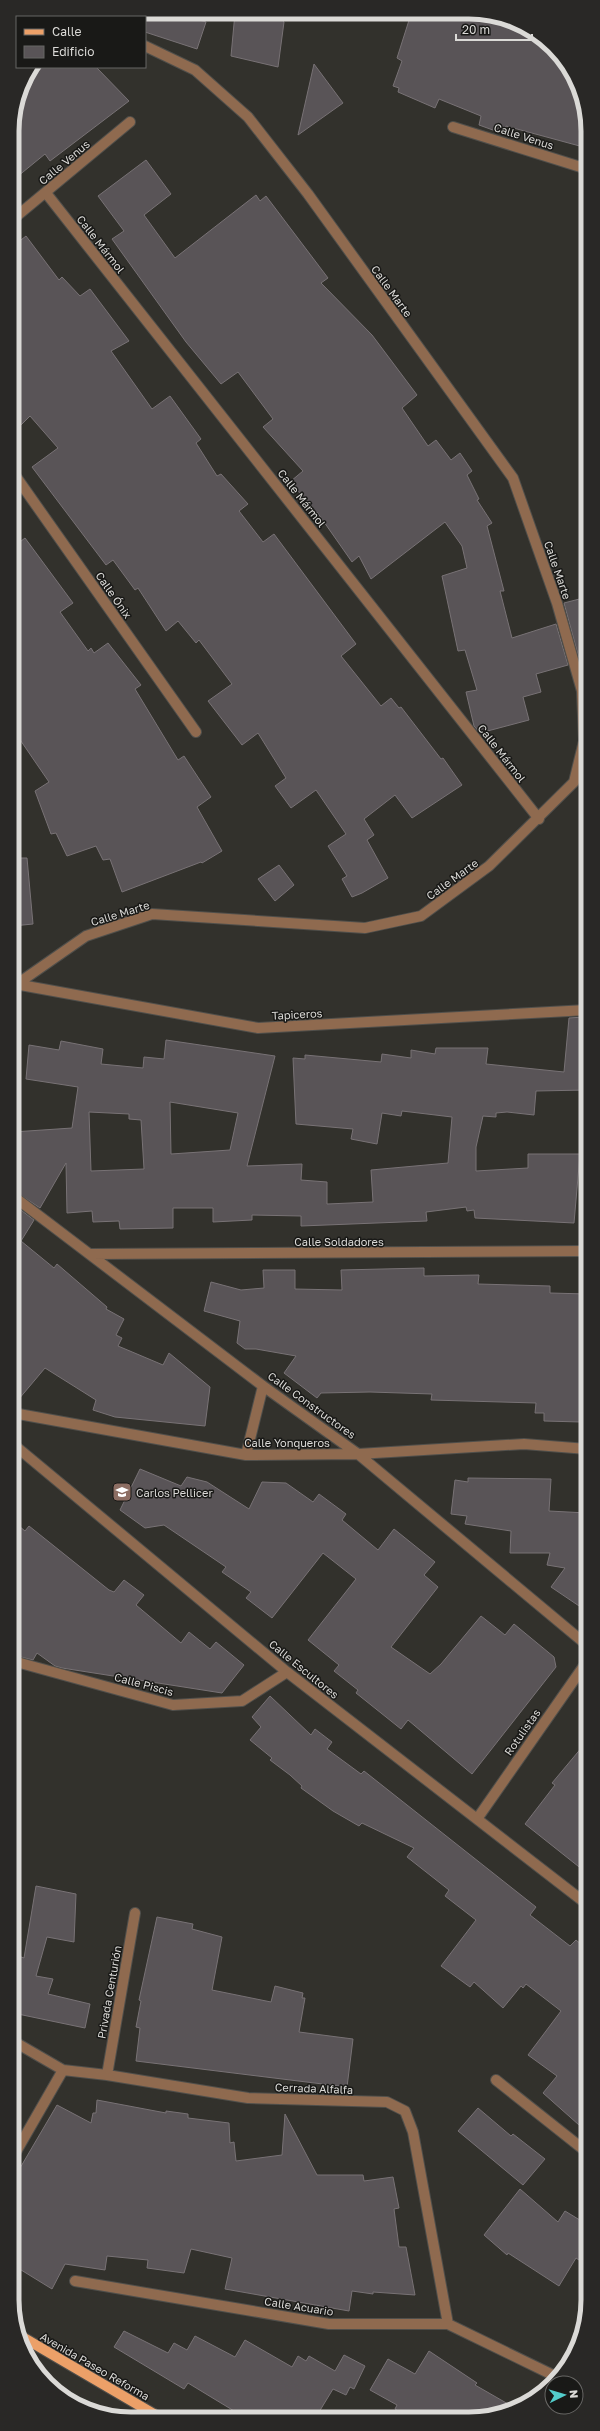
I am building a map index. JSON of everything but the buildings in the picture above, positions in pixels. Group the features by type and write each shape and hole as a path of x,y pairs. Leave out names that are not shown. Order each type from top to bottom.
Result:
{"main road":[{"name":"Avenida Paseo Reforma","path":"27,2340 149,2412"}],"street":[{"name":"Calle Marte","path":"146,46 196,70 248,117 308,194 513,478 557,603 581,687"},
{"name":"Calle Venus","path":"19,214 130,122"},
{"name":"Calle Venus","path":"453,127 581,167"},
{"name":"Calle Mármol","path":"46,193 539,819"},
{"name":"Calle Ónix","path":"19,481 196,732"},
{"name":"Calle Marte","path":"19,981 86,936 152,914 365,928 421,916 489,866 539,819 574,782 581,753"},
{"name":"Tapiceros","path":"19,985 258,1028 581,1010"},
{"name":"Calle Constructores","path":"19,1201 263,1386 358,1454 581,1640"},
{"name":"Calle Soldadores","path":"90,1254 581,1251"},
{"path":"246,1455 263,1386"},
{"name":"Calle Yonqueros","path":"19,1414 246,1455 358,1454 524,1444 581,1449"},
{"name":"Calle Escultores","path":"19,1449 287,1672 581,1900"},
{"name":"Calle Piscis","path":"19,1664 174,1705 242,1701 287,1672"},
{"name":"Rotulistas","path":"477,1819 581,1670"},
{"name":"Privada Centurión","path":"107,2075 135,1913"},
{"name":"Cerrada Alfalfa","path":"19,2044 63,2070 107,2075 248,2098 387,2102 405,2110 413,2132 448,2324"},
{"path":"19,2147 63,2070"},
{"path":"496,2080 581,2147"},
{"name":"Calle Acuario","path":"75,2281 329,2324 448,2324 552,2375"}],"place":[{"name":"Carlos Pellicer","path":"122,1492"}]}
